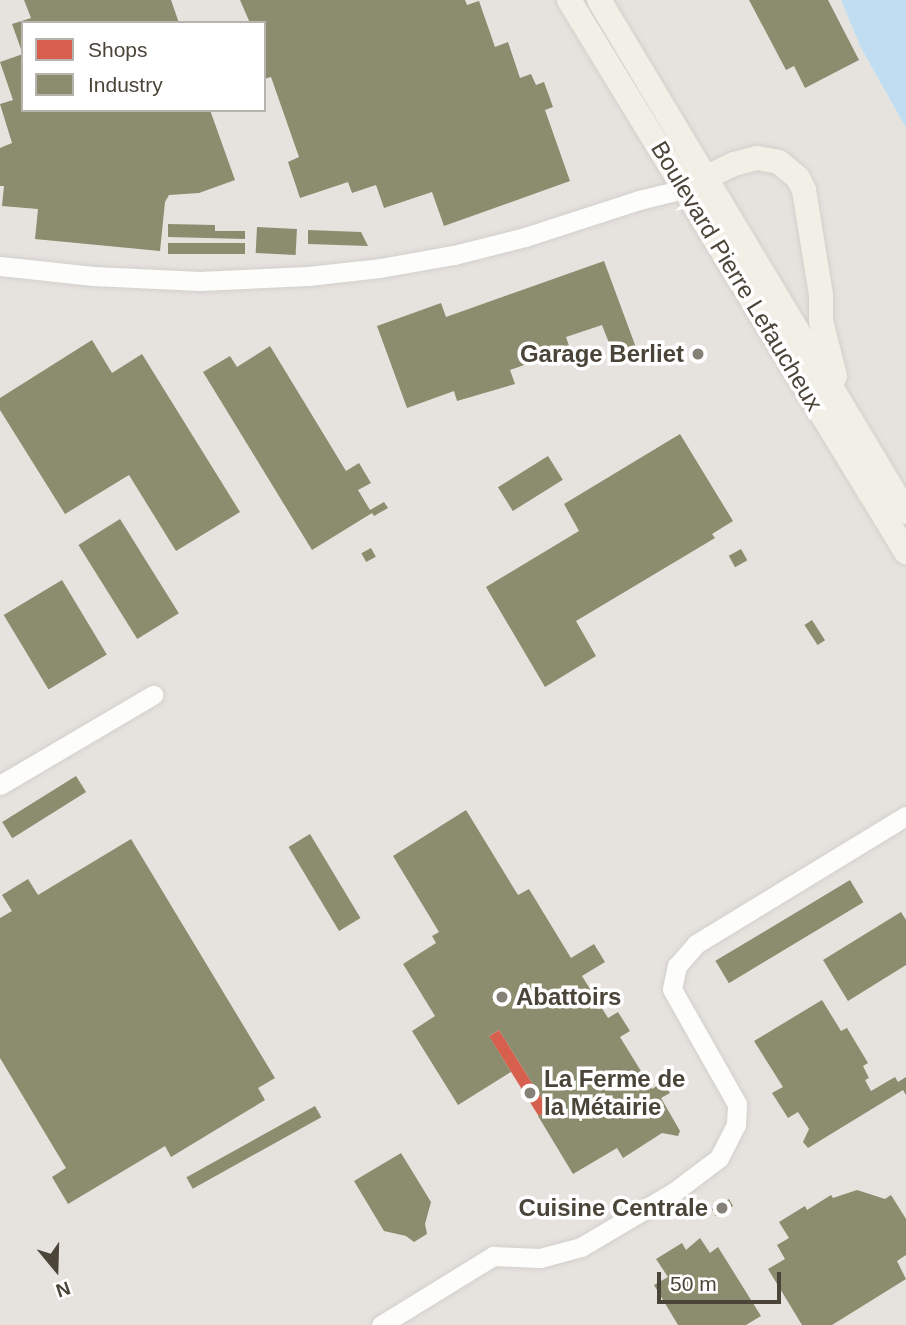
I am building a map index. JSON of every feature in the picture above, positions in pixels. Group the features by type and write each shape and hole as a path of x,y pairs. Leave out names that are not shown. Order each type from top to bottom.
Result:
{"main road":[{"name":"Boulevard Pierre Lefaucheux","path":"569,0 906,552"},
{"name":"Boulevard Pierre Lefaucheux","path":"599,0 906,512"},
{"path":"684,189 705,175 757,158 779,162 798,178 804,190 826,348 846,414"}],"street":[{"path":"0,267 176,281 296,277 368,269 454,255 526,237 639,200 684,189"},
{"path":"0,785 153,695"},
{"path":"381,1325 492,1256 540,1258 581,1247 674,1192 719,1158 736,1125 737,1104 672,989 677,967 696,944 906,817"}],"shaded area":[{"path":"0,0 841,0 861,48 906,128 906,1325 0,1325"}],"water":[{"path":"841,0 906,0 906,128 861,48"}],"building: Shops":[{"path":"499,1030 549,1110 539,1116 489,1036"}],"building: Industry":[{"path":"24,0 171,0 178,21 22,21 31,18"},
{"path":"240,0 465,0 467,5 479,1 495,47 508,42 520,78 531,74 536,85 544,82 553,107 545,110 570,181 444,226 432,192 384,208 376,185 352,193 348,182 300,198 288,162 299,157 271,77 266,78 266,21 249,21"},
{"path":"749,0 828,0 859,60 805,88 794,66 786,70"},
{"path":"21,21 21,49 12,24"},
{"path":"21,55 21,112 211,112 235,180 199,193 169,195 165,202 160,251 35,239 38,209 2,206 4,186 0,186 0,148 12,143 0,104 13,100 0,62"},
{"path":"168,224 215,225 215,231 245,231 245,239 168,237"},
{"path":"257,227 297,229 296,255 256,253"},
{"path":"308,230 361,232 368,246 308,244"},
{"path":"168,243 245,243 245,254 168,254"},
{"path":"604,261 638,353 616,361 602,325 566,337 570,349 510,370 515,384 457,401 454,391 407,408 377,326 441,303 446,317"},
{"path":"92,340 112,373 142,354 240,512 176,551 129,475 65,514 0,410 0,398"},
{"path":"270,346 346,471 359,463 371,483 358,490 370,510 384,502 388,508 374,516 372,513 312,550 203,372 230,356 237,367"},
{"name":"Garage Berliet","path":"701,348 705,355 696,360 692,353"},
{"path":"680,434 733,521 712,534 715,538 576,621 596,656 545,687 486,587 579,531 564,504"},
{"path":"548,456 563,480 513,511 498,487"},
{"path":"120,519 179,613 137,639 78,545"},
{"path":"371,548 376,557 366,562 361,553"},
{"path":"741,549 747,560 735,567 729,556"},
{"path":"62,580 107,655 49,690 4,615"},
{"path":"812,620 825,640 818,645 804,625"},
{"path":"76,776 86,792 12,838 2,822"},
{"name":"Abattoirs","path":"466,810 518,895 529,889 571,958 594,944 605,962 582,976 608,1018 618,1012 630,1031 620,1037 652,1089 663,1082 670,1093 661,1098 680,1131 678,1136 662,1133 623,1158 617,1148 573,1174 538,1116 549,1110 499,1030 489,1036 511,1072 458,1105 412,1031 435,1016 403,964 436,943 432,936 439,932 393,856"},
{"path":"310,834 360,918 339,931 289,847"},
{"path":"131,839 275,1078 258,1088 265,1100 171,1157 165,1146 68,1204 52,1177 66,1168 0,1058 0,918 12,911 2,895 28,879 38,895"},
{"path":"850,880 863,902 729,983 715,961"},
{"path":"901,912 906,920 906,965 848,1001 823,960"},
{"path":"822,1000 841,1031 847,1028 868,1063 863,1066 869,1078 865,1080 871,1091 895,1077 898,1082 906,1077 906,1095 903,1090 808,1148 803,1142 809,1129 798,1112 788,1118 772,1093 783,1087 754,1041"},
{"path":"315,1106 321,1117 193,1189 186,1177"},
{"path":"401,1153 431,1202 425,1224 427,1234 414,1242 406,1236 384,1231 354,1181"},
{"path":"857,1190 885,1199 891,1195 906,1219 906,1255 897,1261 906,1279 832,1325 802,1325 768,1269 785,1259 777,1245 789,1238 779,1222 805,1206 807,1210 831,1195 833,1198"},
{"name":"Cuisine Centrale","path":"729,1199 733,1206 716,1216 712,1209"},
{"path":"700,1238 710,1253 718,1247 761,1316 746,1325 678,1325 654,1285 668,1277 656,1259 682,1243 686,1250"}],"place":[{"name":"Garage Berliet","path":"698,354"},
{"name":"Abattoirs","path":"502,997"},
{"name":"La Ferme de la Métairie","path":"530,1093"},
{"name":"Cuisine Centrale","path":"722,1208"}]}
